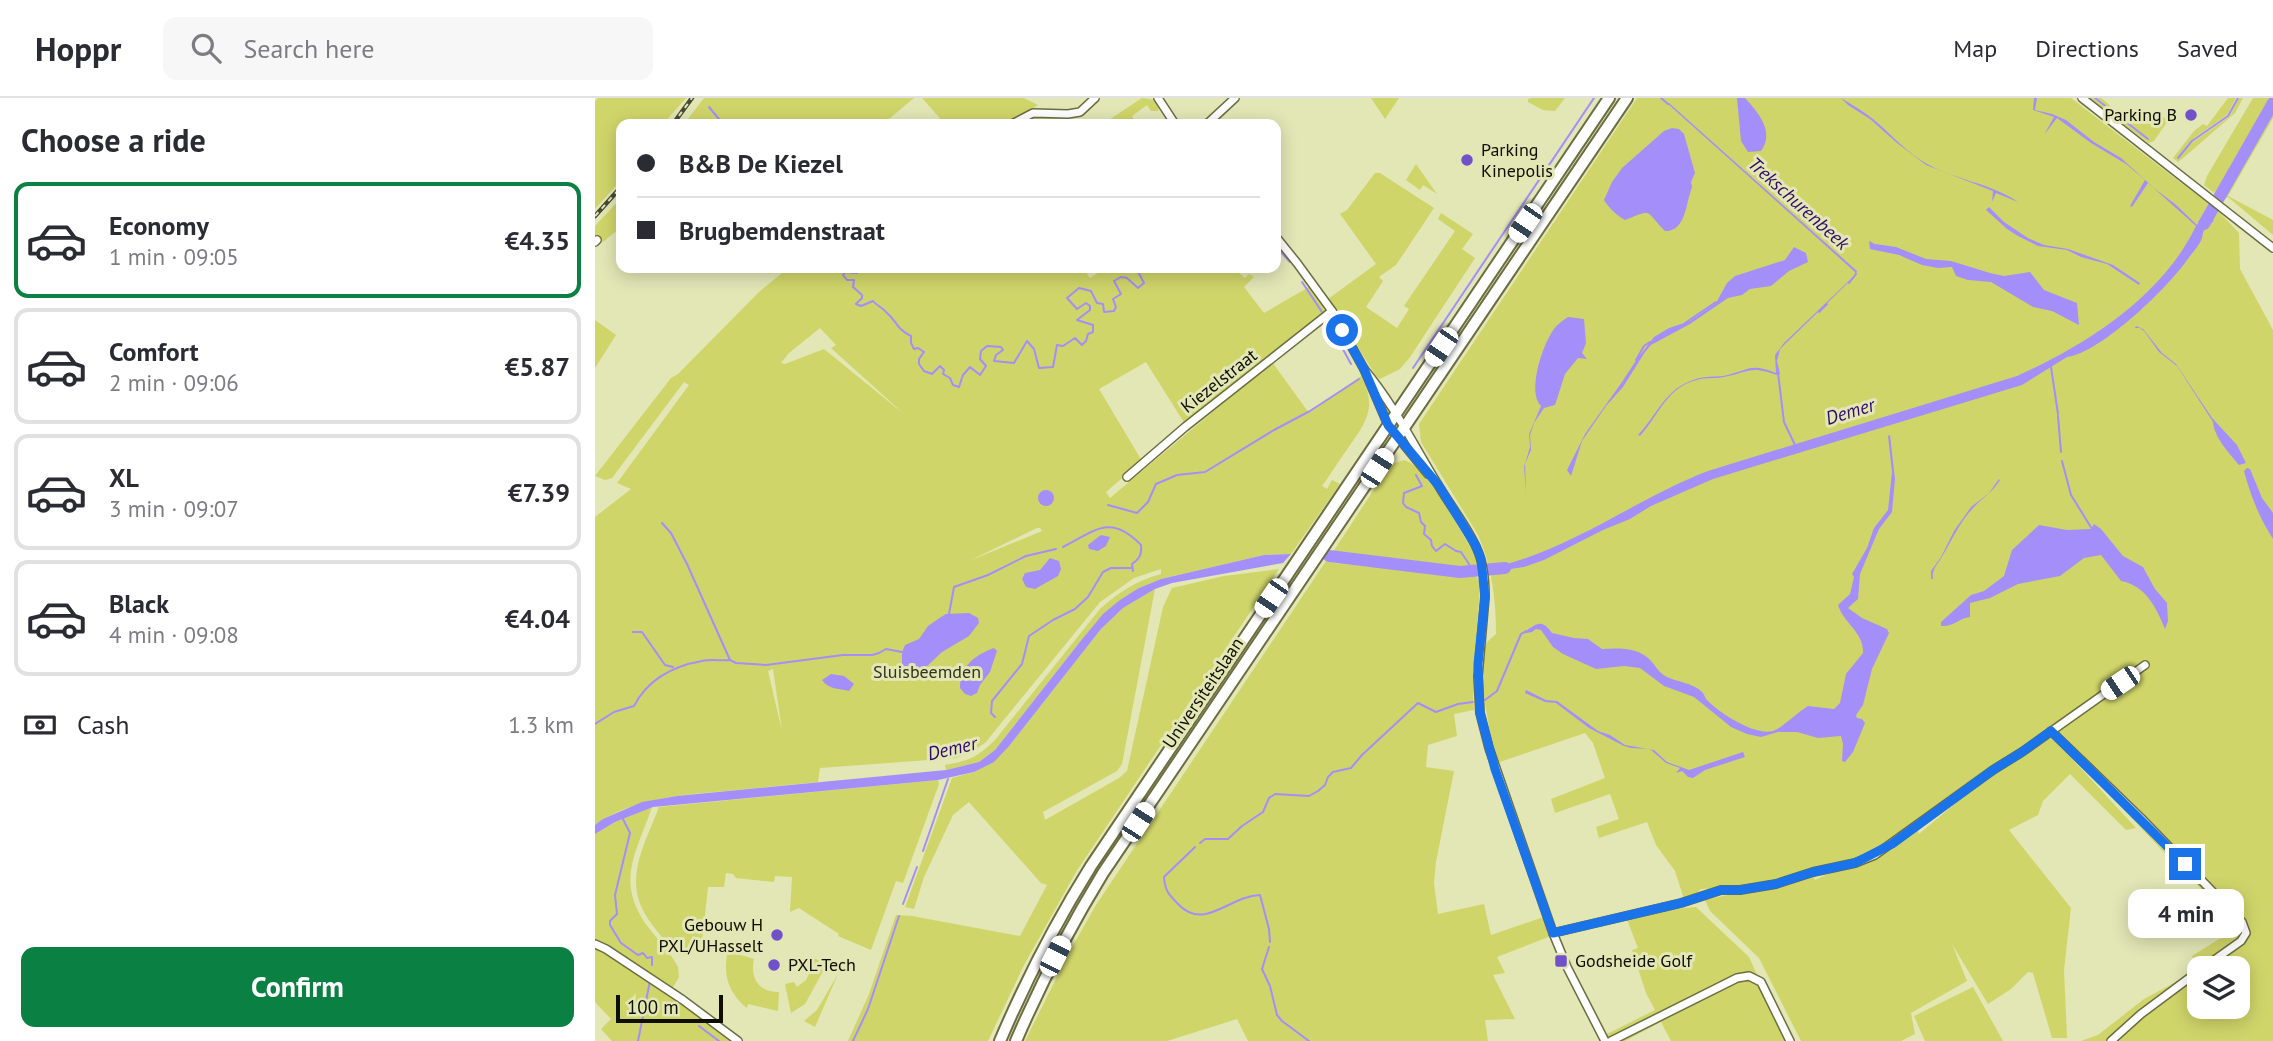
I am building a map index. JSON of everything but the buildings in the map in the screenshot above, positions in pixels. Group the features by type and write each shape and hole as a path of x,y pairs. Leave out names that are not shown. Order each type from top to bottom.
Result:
{"highway":[{"name":"Universiteitslaan","path":"1000,1041 1061,914 1091,866 1609,98"},
{"name":"Universiteitslaan","path":"1016,1041 1046,974 1103,873 1627,98"}],"street":[{"path":"1022,119 1033,113 1080,112 1095,98"},
{"path":"1158,98 1172,119"},
{"path":"1212,119 1235,98"},
{"path":"2082,98 2273,248"},
{"path":"1281,243 1332,311 1364,369 1388,425 1439,486"},
{"name":"Kiezelstraat","path":"1127,477 1185,427 1332,311"},
{"path":"1364,369 1405,427 1476,546 1482,562 1485,597 1478,664 1480,713 1495,769 1553,933 1567,967 1605,1041"},
{"path":"1231,657 1244,665"},
{"path":"1553,933 1681,903 1721,890 1776,884 1855,863 1892,844 2145,665"},
{"path":"2051,731 2141,818 2242,922 2246,933 2241,941 2220,956"},
{"path":"595,944 683,1000 738,1041"},
{"path":"1611,1041 1737,978 1749,976 1761,982 1790,1041"},
{"path":"2111,1041 2141,1014 2187,980"}],"green space":[{"path":"598,98 686,98 667,119 616,119 616,186 595,209 595,101"},
{"path":"704,98 914,98 889,119 688,119"},
{"path":"922,98 1024,98 1038,105 1016,119 941,119"},
{"path":"1142,98 1155,100 1159,105 1158,111 1151,111 1147,105 1132,116 1134,119 1110,119"},
{"path":"1371,98 1399,98 1385,119"},
{"path":"1565,98 1555,111 1543,110 1528,102 1528,99"},
{"path":"1637,98 2071,98 2220,213 2239,233 2240,269 2273,330 2273,1041 2081,1041 2098,1035 2144,999 2187,976 2187,1019 2250,1019 2250,956 2192,956 2219,939 2248,933 2177,866 2051,733 2046,732 1916,822 1919,834 1983,780 2052,737 2136,828 2126,830 2070,774 2043,801 2038,815 2009,830 2071,908 2064,970 2067,1038 2052,1038 2033,973 2028,972 2011,989 1988,1004 1952,944 1967,981 1911,1013 1915,1034 1901,1041 1801,1041 1759,958 1710,911 1705,900 1813,874 1815,880 1839,869 1815,869 1739,888 1701,889 1686,905 1675,871 1656,845 1647,822 1599,838 1596,827 1619,819 1610,794 1555,813 1551,799 1605,778 1593,743 1585,733 1497,763 1485,701 1482,666 1487,642 1496,634 1490,571 1478,535 1421,442 1419,424"},
{"path":"2088,98 2093,98 2148,140 2097,98 2128,117 2156,116 2167,119 2167,122 2154,141 2149,143"},
{"path":"2228,98 2236,98 2227,115 2194,138 2177,159 2193,142 2229,117 2239,98 2243,98 2235,113 2178,162 2173,158 2194,131 2203,124 2207,126"},
{"path":"2253,98 2272,98 2222,185 2214,193 2204,185 2207,176"},
{"path":"2273,108 2273,118 2228,196 2273,220 2273,235 2228,197 2223,200"},
{"path":"1036,116 1055,116 1061,119 1029,119"},
{"path":"1416,164 1437,194 1423,185 1420,190 1406,180"},
{"path":"1375,173 1380,173 1434,208 1396,265 1379,277 1383,281 1366,307 1397,328 1409,309 1404,306 1455,231 1438,219 1441,213 1473,234 1462,249 1475,258 1410,357 1400,369 1380,379 1328,299 1376,264 1340,214 1347,210"},
{"path":"616,203 616,231 603,242 597,237 595,239 595,226"},
{"name":"Sluisbeemden","path":"782,273 1086,273 1090,278 1098,273 1239,273 1245,278 1249,274 1254,277 1244,287 1264,313 1309,287 1326,312 1185,424 1146,362 1099,389 1142,461 1106,492 1110,498 1272,362 1309,413 1361,376 1369,397 1369,406 1365,422 1322,486 1327,489 1332,480 1340,484 1291,554 1264,555 1161,579 1139,588 1079,643 995,750 979,762 946,770 945,765 978,755 995,740 1100,609 1128,588 1161,574 1161,569 1134,578 1100,602 985,743 969,753 956,758 820,768 818,782 658,799 625,809 595,825 595,517 631,489 617,483 689,385 684,382 612,478 605,480 595,476 671,378 759,292","holes":["820,328 836,345 831,348 904,414 824,349 785,364 781,363","1037,528 1042,531 969,561","773,669 782,731 768,671"]},
{"path":"595,320 616,335 595,368"},
{"path":"1404,460 1414,465 1434,488 1454,518 1478,565 1462,569 1333,552 1386,471 1395,463"},
{"path":"1326,561 1476,576 1480,583 1474,710 1454,714 1457,736 1428,745 1426,767 1454,771 1434,883 1438,914 1484,904 1491,935 1544,917 1551,936 1497,957 1505,973 1493,975 1515,1019 1485,1020 1488,1041 1248,1041 1237,1019 1167,1041 1025,1041 1096,905"},
{"path":"1279,569 1076,872 1024,965 988,1041 848,1041 869,994 896,915 1020,936 1047,885 1041,883 969,802 953,815 924,877 914,909 905,907 952,778 974,772 1010,745 1101,629 1123,608 1155,589 1122,764 1117,771 1043,812 1045,820 1119,778 1127,771 1163,607 1172,588 1224,576"},
{"path":"938,780 939,784 903,883 896,881 871,950 838,936 839,934 799,908 790,912 792,877 775,876 774,882 736,878 733,874 726,873 724,887 708,887 702,942 675,953 640,905 636,886 638,862 659,807"},
{"path":"652,807 635,853 632,895 648,927 678,967 679,977 672,989 595,942 595,834 615,822"},
{"path":"1696,907 1749,957 1787,1041 1671,1041 1661,1022 1625,1041 1608,1041 1605,1035 1655,1010 1646,993 1632,950 1638,948 1626,917"},
{"path":"595,946 605,950 735,1041 612,1041 601,1029 611,1019 595,1002"},
{"path":"728,951 754,959 753,972 757,983 766,990 779,992 778,1011 748,1004 747,1008 731,990 726,968"},
{"path":"811,957 827,964 805,1004 791,1013 785,984 794,982 797,987 806,980"},
{"path":"838,974 815,1027 804,1021 817,1010"},
{"path":"1973,987 2003,1041 1925,1041 1914,1016"}],"shaded area":[{"path":"1737,98 1745,98 1763,123 1766,137 1761,151 1748,152 1741,141"},
{"path":"1841,98 1869,116 1920,160 1996,190 2018,202 1996,193 1992,202 1993,191 1926,165"},
{"path":"2034,98 2037,98 2035,110 2066,120 2094,142 2121,158 2197,225 2207,208 2214,216 2213,222 2205,228 2200,243 2181,269 2134,316 2098,344 2067,357 2022,385 1713,479 1651,506 1630,519 1544,560 1524,567 1490,572 1489,568 1517,561 1572,539 1708,471 2017,376 2095,334 2143,296 2181,252 2196,226 2148,183 2132,207 2130,206 2145,180 2126,164 2057,118 2044,135 2054,117 2033,110"},
{"path":"1669,103 1857,271 1856,275 1780,349 1777,361 1780,374 1750,370 1724,377 1700,379 1687,384 1671,395 1640,436 1638,435 1669,395 1685,383 1699,378 1723,376 1749,368 1760,368 1776,373 1775,355 1784,343 1855,275 1855,272"},
{"path":"1679,129 1684,134 1695,173 1681,221 1677,227 1665,231 1645,213 1625,220 1604,200 1612,182 1622,168 1664,131"},
{"path":"1989,207 2004,222 2028,238 2044,245 2068,249 2113,265 2140,283 2139,285 2107,264 2067,250 2038,246 2018,236 1986,210"},
{"path":"1869,241 1896,247 1926,259 1951,261 2004,276 2030,272 2044,290 2077,303 2079,325 2052,311 2033,307 1991,282 1956,276 1952,267 1922,265 1899,255 1870,249"},
{"path":"1794,247 1806,253 1808,262 1789,271 1771,286 1750,289 1742,295 1728,298 1690,324 1651,345 1582,441 1571,476 1567,470 1585,434 1654,337 1669,328 1690,321 1716,303 1727,283 1735,276 1785,260"},
{"path":"1568,317 1584,319 1586,343 1582,353 1587,359 1578,358 1565,374 1555,405 1544,408 1534,423 1530,435 1531,450 1525,464 1526,493 1524,467 1530,447 1529,434 1541,406 1535,391 1537,369 1552,332"},
{"path":"2136,326 2143,329 2162,353 2176,364 2212,418 2237,445 2246,463 2239,465 2219,439 2213,422 2177,366 2159,352 2144,331 2135,328"},
{"path":"1890,435 1895,479 1892,512 1879,529 1860,574 1858,599 1848,608 1862,618 1887,629 1889,633 1872,669 1863,705 1856,715 1865,723 1853,752 1845,762 1842,761 1841,736 1818,738 1797,732 1778,732 1761,737 1747,734 1731,727 1694,697 1664,686 1640,668 1624,666 1596,669 1553,647 1541,630 1521,634 1541,624 1552,633 1588,639 1602,649 1635,651 1647,657 1664,675 1697,688 1720,711 1747,727 1765,732 1777,729 1808,706 1834,709 1840,703 1846,674 1863,653 1860,639 1838,605 1850,594 1854,577 1852,574 1867,548 1874,528 1888,510 1892,472"},
{"path":"2247,468 2273,513 2273,539 2253,498 2244,471"},
{"path":"1046,490 1052,492 1052,504 1046,506 1040,504 1038,498 1040,492"},
{"path":"1986,495 1964,519 1931,579 1931,571 1954,531 1971,507"},
{"path":"2094,524 2123,556 2143,567 2155,589 2167,603 2168,621 2165,629 2144,593 2121,581 2101,555 2084,558 2060,576 2018,584 1990,598 1970,603 1970,617 1941,626 1941,622 1971,595 1984,591 2004,576 2012,550 2039,525 2067,530 2091,529"},
{"path":"1101,535 1110,537 1106,546 1098,551 1089,549 1088,545"},
{"name":"Demer","path":"1291,554 1283,563 1172,583 1155,589 1123,608 1101,629 1010,745 994,762 974,772 938,780 653,807 615,822 595,834 595,825 603,819 642,802 677,796 946,770 979,762 995,750 1103,614 1120,600 1161,579 1264,555"},
{"path":"1050,558 1059,561 1061,569 1058,576 1035,589 1026,587 1022,579 1025,573 1040,570"},
{"path":"969,613 978,618 979,623 969,636 942,652 923,670 908,671 902,667 905,645 919,639 928,626 946,614"},
{"path":"994,648 997,651 990,672 977,693 971,696 965,694 960,688 966,668 975,658"},
{"path":"831,674 844,676 854,684 849,691 831,687 822,680"},
{"path":"1526,690 1546,700 1557,701 1598,731 1625,745 1647,749 1624,746 1589,728 1556,703 1545,702 1525,693"},
{"path":"1650,749 1667,762 1689,770 1743,752 1745,757 1705,770 1693,778 1682,771 1676,773 1680,768 1666,763"}],"waterway":[{"path":"1413,368 1594,98"},
{"name":"Trekschurenbeek","path":"1661,98 1668,104"},
{"path":"2095,98 2148,139"},
{"path":"2178,158 2192,141 2228,116 2238,98"},
{"name":"Demer","path":"2204,224 2273,103"},
{"path":"709,107 719,119"},
{"path":"1281,252 1290,262"},
{"path":"844,273 847,280 854,280 853,287 862,295 856,304 861,306 873,301 883,309 911,336 914,349 918,348 924,352 919,359 924,371 932,374 940,366 944,370 943,374 950,378 953,385 959,387 963,375 970,367 980,375 986,366 980,359 981,351 987,346 1001,347 1003,350 996,355 994,361 1014,363 1027,341 1034,349 1039,368 1053,367 1057,345 1063,346 1075,338 1082,345 1088,334 1093,332 1093,325 1077,320 1090,310 1090,306 1086,303 1077,309 1067,298 1079,288 1091,291 1097,303 1103,304 1104,312 1114,311 1116,307 1113,299 1121,294 1114,281 1121,277 1127,278 1138,288 1144,283 1139,273"},
{"name":"Trekschurenbeek","path":"1849,283 1856,274"},
{"path":"1302,282 1322,312"},
{"path":"1685,323 1716,302"},
{"name":"Trekschurenbeek","path":"1819,312 1827,304"},
{"path":"1327,320 1351,364"},
{"path":"1636,360 1644,346 1650,342"},
{"path":"2051,367 2058,414"},
{"name":"Trekschurenbeek","path":"1778,373 1784,422 1795,445"},
{"path":"1108,505 1137,513 1148,502 1156,484 1177,475 1205,472 1359,379"},
{"path":"2058,416 2061,452"},
{"path":"2062,461 2071,495 2092,529"},
{"path":"1416,475 1422,486 1404,493 1403,503 1419,513 1425,526 1424,534 1431,540 1436,551 1445,544 1461,552 1472,572"},
{"path":"662,523 671,533 687,564 730,660 736,663 766,665 843,655 872,655 886,649 902,652"},
{"path":"1063,547 1102,528 1120,530 1141,545 1139,556 1132,564 1133,571"},
{"path":"949,614 954,587 988,575 1026,556 1056,549"},
{"name":"Demer","path":"1329,556 1460,572 1505,568"},
{"path":"995,717 991,713 992,701 1022,664 1029,636 1075,609 1088,597 1103,572 1111,568 1131,568"},
{"path":"1485,700 1497,691 1521,634 1526,631"},
{"path":"633,632 642,632 665,665 673,667"},
{"path":"595,724 614,712 634,706 646,688 671,670 702,661 730,660"},
{"path":"1200,843 1205,839 1228,839 1263,812 1269,798 1275,794 1309,796 1318,791 1333,772 1351,768 1418,703 1436,712 1473,702"},
{"path":"923,851 948,779"},
{"path":"622,817 630,833 615,895 617,914 610,921 610,925 621,943 638,955 643,953 647,958 652,957 652,965"},
{"path":"1195,847 1164,877 1170,895 1179,905 1198,915 1208,914 1260,895 1270,942"},
{"path":"903,904 917,867"},
{"path":"853,1041 868,1009 899,916"},
{"path":"1269,947 1262,969 1270,986 1277,1015 1309,1041"},
{"path":"638,1041 650,981"},
{"path":"699,1026 719,1041"}],"railway":[{"path":"677,119 692,98"},
{"path":"595,216 616,193"}],"place":[{"name":"Parking B","path":"2191,115"},
{"name":"Parking Kinepolis","path":"1467,160"},
{"name":"Gebouw H PXL/UHasselt","path":"777,935"},
{"name":"Godsheide Golf","path":"1561,961"},
{"name":"PXL-Tech","path":"774,965"}],"route":[{"path":"1342,330 1364,369 1388,425 1439,486 1476,546 1481,559 1485,597 1478,664 1480,713 1495,769 1553,933 1681,903 1721,890 1776,884 1875,855 2051,731 2185,864"}]}
